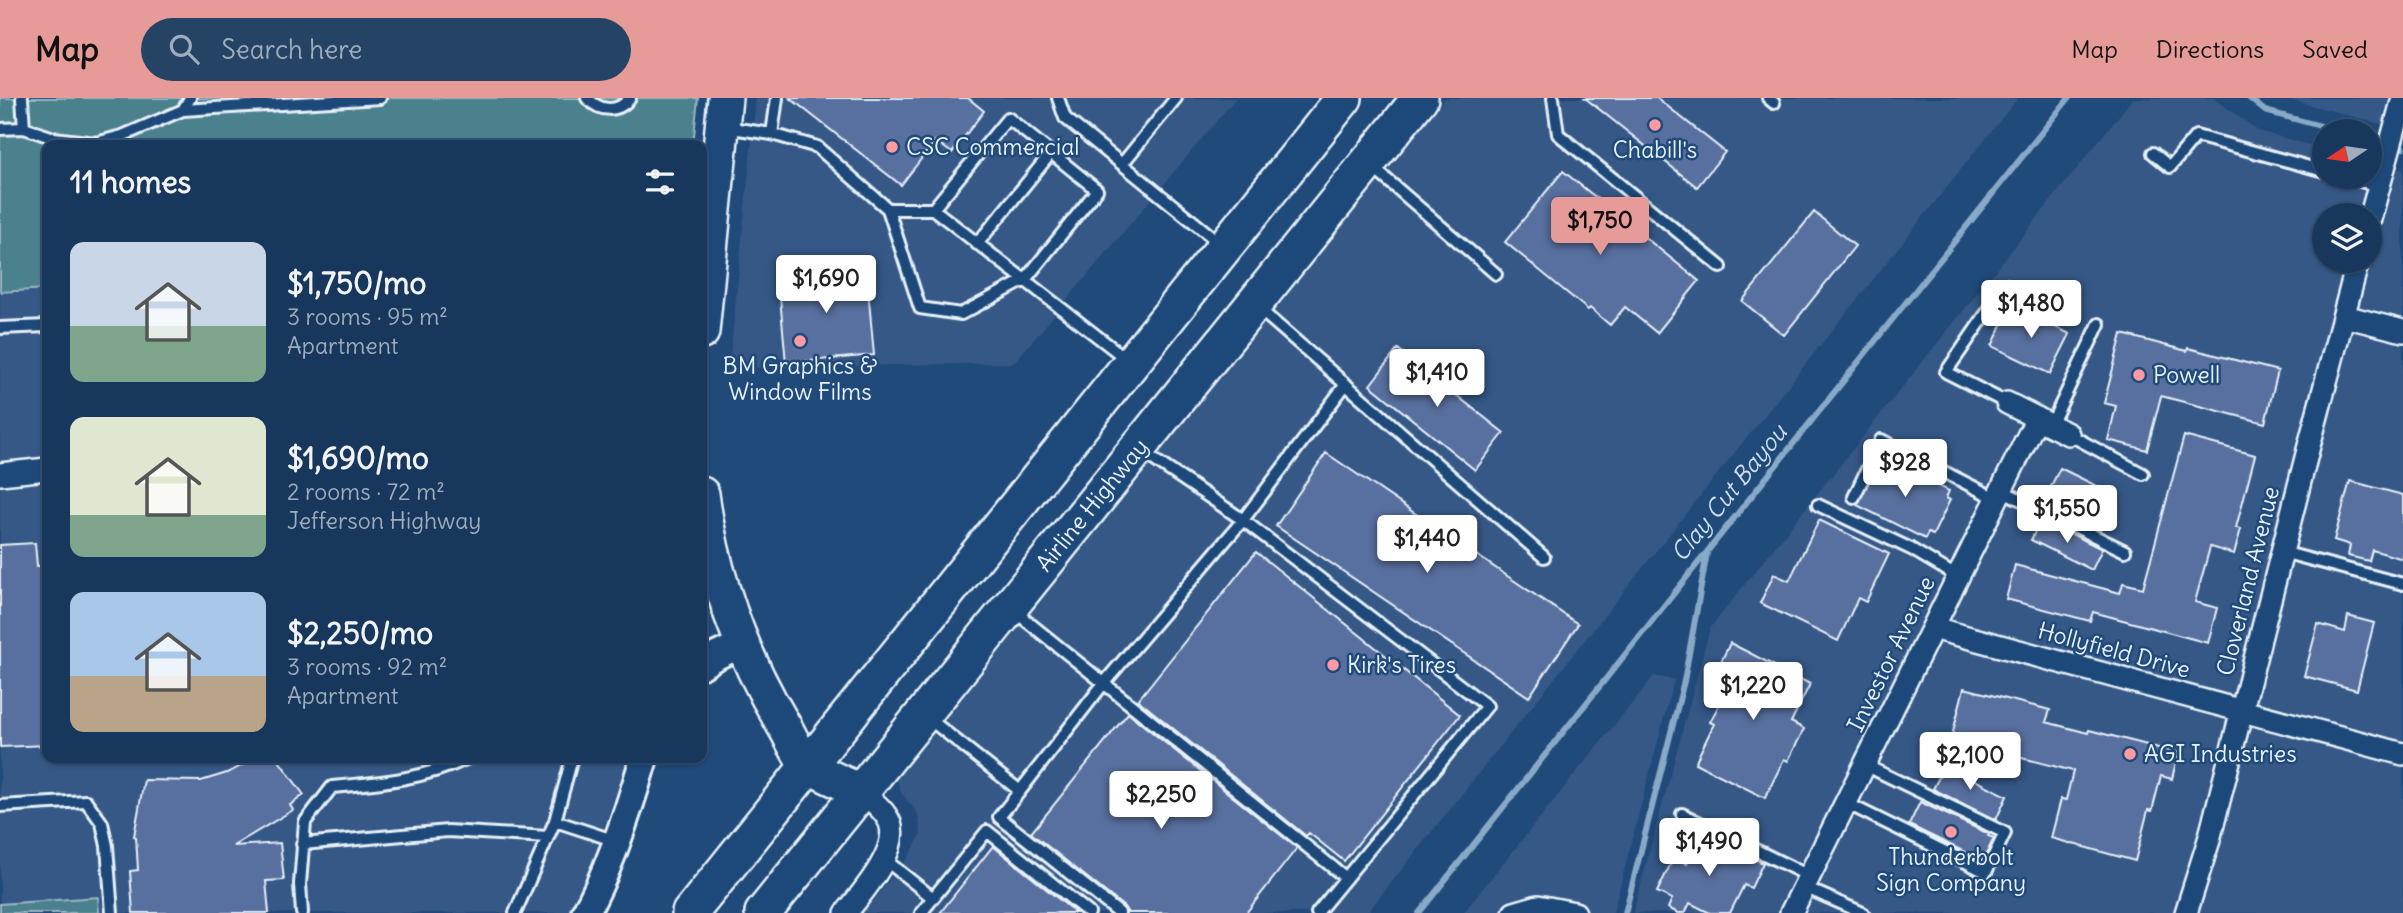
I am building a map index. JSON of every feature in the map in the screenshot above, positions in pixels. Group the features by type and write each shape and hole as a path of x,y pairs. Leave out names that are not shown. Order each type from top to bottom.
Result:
{"highway":[{"path":"690,913 1344,98"},
{"name":"Airline Highway","path":"764,913 1420,98"},
{"path":"1096,407 1138,449"}],"main road":[{"path":"707,282 724,112"},
{"path":"707,523 714,564 730,616 758,680 808,766 861,791"}],"street":[{"path":"2382,174 2401,104"},
{"name":"Cloverland Avenue","path":"2186,913 2209,840 2355,273"},
{"path":"2344,316 2403,331"},
{"path":"2007,402 2052,426"},
{"name":"Investor Avenue","path":"1791,913 1999,494 2052,426"},
{"path":"0,474 42,470"},
{"name":"Hollyfield Drive","path":"1933,628 2403,754"},
{"path":"707,661 742,644"},
{"path":"585,913 616,841 642,763"},
{"path":"846,913 884,859 892,835 890,822 882,810 861,791"},
{"path":"1514,913 1538,906 1575,913"}],"lane":[{"path":"22,98 24,128"},
{"path":"183,110 190,98"},
{"path":"109,140 183,110 248,102 380,98"},
{"path":"587,98 595,106 612,110 630,98"},
{"path":"772,134 777,98"},
{"path":"1058,98 1065,118 1224,247"},
{"path":"1122,164 1176,98"},
{"path":"1553,98 1558,134 1721,267"},
{"path":"724,112 772,134 817,147 888,209 920,308 961,314 1025,280 1097,190 1009,118 933,209"},
{"path":"0,129 24,128 68,140"},
{"path":"2153,153 2169,167 2196,136 2312,168"},
{"path":"977,244 1051,153"},
{"path":"1368,163 1496,274"},
{"path":"888,209 933,209 1132,363"},
{"path":"2007,402 1946,372 2006,285 2070,318"},
{"path":"1254,304 1544,556"},
{"path":"2099,324 2052,426 2143,474"},
{"path":"0,328 42,326"},
{"path":"1119,913 999,817 1104,683 1243,520 1346,384"},
{"path":"1854,497 1881,440 2125,551"},
{"path":"1138,449 1243,520 1487,706 1317,913"},
{"path":"1818,505 1911,549 1958,577"},
{"path":"2282,552 2403,584"},
{"path":"1009,607 1346,878"},
{"path":"923,714 1020,791"},
{"path":"302,913 300,884 305,822 332,787 414,778 458,763"},
{"path":"515,913 555,821 571,763"},
{"path":"1846,803 1986,872 2005,834 1865,765"},
{"path":"0,806 86,801 102,823 107,846 112,913"},
{"path":"1682,814 1863,913"},
{"path":"555,821 616,841"},
{"path":"302,844 448,831 548,837"},
{"path":"921,913 987,831 1089,913"},
{"path":"884,859 933,898"}],"shaded area":[{"path":"756,98 1236,98 1014,363 729,368"},
{"path":"1445,98 2018,98 1367,913 863,913 910,855 921,834 918,814 901,793 897,779"},
{"path":"2133,98 2214,98 2258,131 2312,146 2312,189 2382,189 2382,164 2403,169 2403,913 1633,913 1710,628"},
{"path":"2284,98 2403,98 2403,130 2382,124 2382,119 2362,119"},
{"path":"42,289 42,763 626,763 574,913 0,913 0,292"},
{"path":"1654,676 1674,680 1613,913 1463,913"}],"green space":[{"path":"0,98 698,98 694,140 42,140 42,289 0,292"},
{"path":"98,897 99,913 0,913 0,904"}],"building":[{"name":"CSC Commercial","path":"790,98 968,98 984,111 952,153 935,141 901,185"},
{"name":"Chabill's","path":"1585,98 1657,98 1725,152 1697,187"},
{"path":"1563,171 1699,281 1657,333 1625,307 1610,325 1505,242"},
{"path":"1814,212 1855,246 1784,335 1742,301"},
{"path":"866,267 874,355 786,363 778,275"},
{"path":"2011,306 2070,334 2050,374 1992,346"},
{"path":"2122,334 2278,371 2265,423 2161,396 2147,450 2108,440 2116,406 2104,403"},
{"path":"1398,349 1504,433 1475,470 1370,385"},
{"path":"2184,436 2255,455 2236,528 2241,529 2234,554 2210,547 2195,602 2217,608 2208,643 2093,612 2090,621 2006,599 2015,565 2120,593 2123,583 2143,588"},
{"path":"1326,453 1578,624 1529,697 1276,526"},
{"path":"1881,457 1949,491 1946,498 1950,500 1933,535 1928,533 1925,539 1857,505"},
{"path":"2060,468 2117,496 2100,530 2048,504 2053,495 2048,492"},
{"path":"2350,481 2403,495 2403,559 2372,550 2369,561 2348,556 2350,545 2334,540"},
{"path":"2041,519 2102,549 2092,570 2031,540"},
{"path":"1819,520 1889,554 1866,602 1858,598 1838,641 1760,603 1774,574 1789,581"},
{"path":"35,543 37,566 42,566 42,745 0,747 0,545"},
{"path":"1256,552 1460,715 1344,861 1309,833 1306,836 1138,700"},
{"path":"2348,616 2374,623 2357,690 2304,676 2318,624 2345,632"},
{"path":"1730,643 1810,684 1791,722 1804,729 1788,761 1784,759 1765,798 1695,763 1714,724 1710,722 1730,684 1714,676"},
{"path":"1964,688 2050,710 2046,722 2178,753 2172,779 2161,776 2152,811 2148,810 2135,861 2051,838 2061,799 2066,800 2073,771 1951,740"},
{"path":"1128,713 1297,848 1246,913 1128,913 1031,833"},
{"path":"247,763 281,763 304,795 290,805 293,810 233,846 280,843 284,880 266,881 269,913 133,913 130,871 138,870 134,836 144,780 201,781"},
{"path":"1945,765 2007,796 1996,820 1933,789"},
{"name":"Thunderbolt Sign Company","path":"1920,802 1994,838 1983,861 1909,825"},
{"path":"1702,833 1763,863 1751,888 1744,885 1730,913 1710,913 1690,903 1685,913 1678,913 1668,908 1672,899 1657,892 1674,857 1687,864"},
{"path":"993,846 1076,913 940,913"}],"waterway":[{"name":"Clay Cut Bayou","path":"1419,913 2069,98"},
{"path":"2249,98 2265,111 2312,124"},
{"path":"2382,142 2403,148"},
{"path":"1625,913 1684,681 1707,553"}],"place":[{"name":"Chabill's","path":"1655,125"},
{"name":"CSC Commercial","path":"892,147"},
{"name":"BM Graphics & Window Films","path":"800,341"},
{"name":"Powell","path":"2139,375"},
{"name":"Kirk's Tires","path":"1333,665"},
{"name":"AGI Industries","path":"2130,754"},
{"name":"Thunderbolt Sign Company","path":"1951,832"}]}
